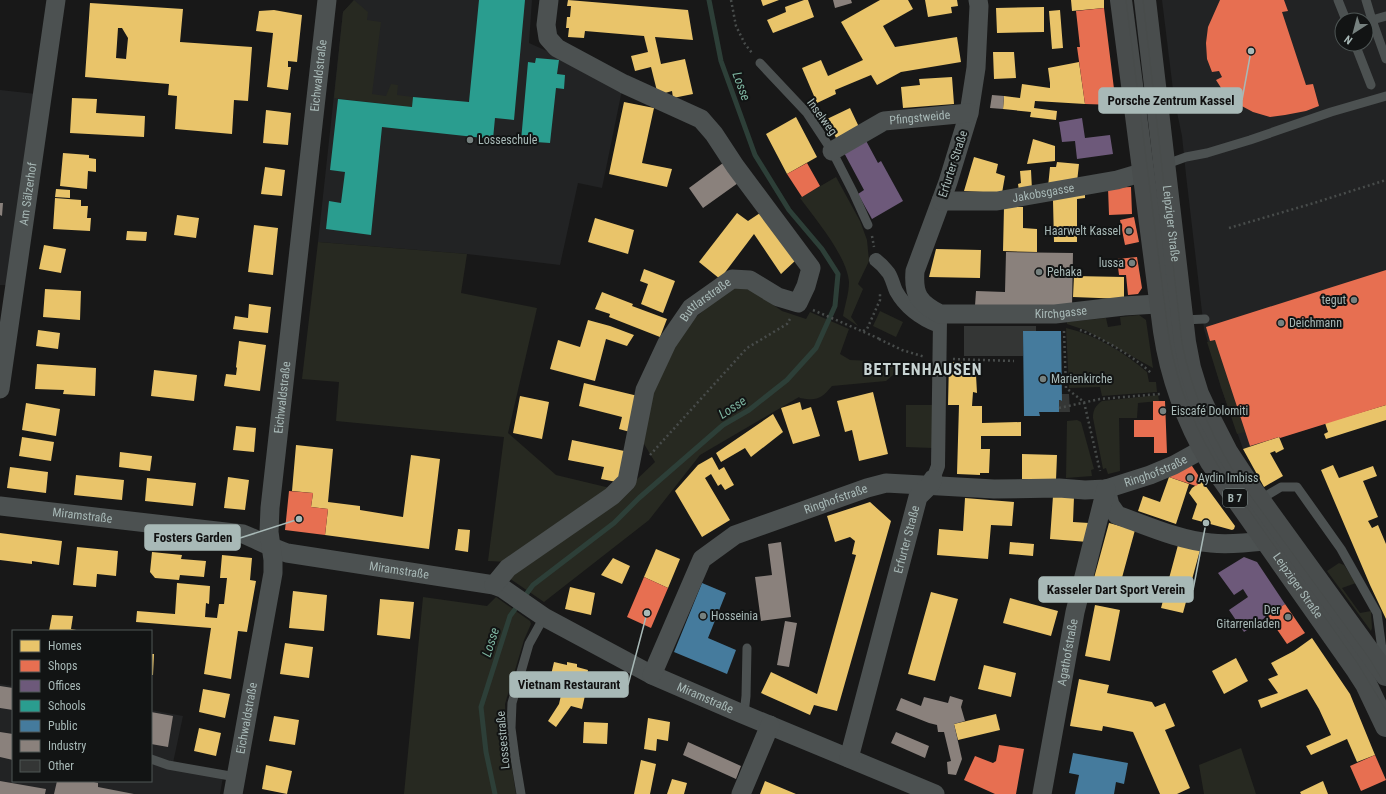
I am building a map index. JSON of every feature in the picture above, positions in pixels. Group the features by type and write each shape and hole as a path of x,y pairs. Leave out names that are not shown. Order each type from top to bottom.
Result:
{"main road":[{"name":"B 7","path":"1121,0 1154,168"},
{"name":"Leipziger Straße","path":"1145,0 1154,168 1174,308 1194,382 1205,409 1219,475 1357,670 1384,717"},
{"name":"Leipziger Straße","path":"1212,444 1243,477 1385,673"}],"street":[{"name":"Am Sälzerhof","path":"0,389 56,0"},
{"name":"Eichwaldstraße","path":"235,785 273,573 273,560 269,532 270,508 327,0"},
{"path":"549,0 546,26 548,38 557,48 624,84 701,120 714,134 735,166 811,268 806,286 805,306"},
{"name":"Erfurter Straße","path":"849,758 918,497 932,482 938,466 940,320 919,298 914,285 916,271 948,182 969,113 976,68 978,0"},
{"name":"Pfingstweide","path":"832,151 884,121 969,113"},
{"name":"Jakobsgasse","path":"941,201 996,201 1117,180 1154,168"},
{"path":"876,260 888,272 896,291 904,304 916,315 928,322 940,320"},
{"name":"Buttlarstraße","path":"498,586 508,568 612,496 627,481 645,390 667,343 691,308 732,279 750,280 778,297 805,306"},
{"name":"Kirchgasse","path":"940,320 1055,314 1124,306 1174,308"},
{"name":"Ringhofstraße","path":"652,675 702,560 735,534 867,488 886,483 932,482 994,490 1059,488 1086,490 1106,489 1150,475 1174,465 1212,444"},
{"path":"1106,489 1110,505 1116,516 1178,536 1209,543 1240,544 1266,541"},
{"name":"Agathofstraße","path":"1042,794 1075,612 1106,489"},
{"name":"Miramstraße","path":"0,506 243,534 257,539 271,548 287,553 498,586 540,615 652,675 935,794"},
{"path":"741,794 770,725"}],"lane":[{"path":"1338,0 1343,12"},
{"path":"1366,0 1370,12"},
{"path":"1374,19 1386,16"},
{"path":"1374,26 1386,59"},
{"path":"1358,52 1370,85"},
{"name":"Inselweg","path":"760,63 807,112 832,151 868,225"},
{"path":"1154,168 1186,157 1206,153 1250,140 1331,112 1386,96"},
{"path":"1174,308 1205,319"},
{"path":"1259,500 1281,487 1297,487 1341,549 1377,613 1385,673"},
{"name":"Lossestraße","path":"522,794 511,728 512,703 529,644 540,615"},
{"path":"744,714 747,685 747,648"},
{"path":"152,759 235,785"}],"path":[{"path":"731,0 736,26 745,44 760,63"},
{"path":"1229,228 1386,180"},
{"path":"863,331 867,329 880,300 876,260 872,237 868,225"},
{"path":"648,458 747,348 787,324 805,306 880,339"},
{"path":"1064,325 1066,388 1084,402 1106,489"},
{"path":"1078,329 1134,359 1156,377"},
{"path":"863,331 902,350 931,359 1014,361"},
{"path":"1059,408 1100,399 1164,394"}],"shaded area":[{"name":"Losseschule","path":"354,0 532,0 529,43 558,56 622,90 602,188 578,183 560,265 467,254 318,242 343,12"},
{"path":"354,0 368,12 367,20 381,22 372,94 386,96 391,84 398,85 397,95 413,97 412,107 334,98 343,12"},
{"path":"1162,0 1386,0 1386,405 1243,449 1221,387 1204,329 1182,136 1174,98"},
{"path":"0,90 36,94 7,285 0,285"},
{"path":"836,177 860,221 867,240 869,261 858,284 863,289 851,317 858,326 843,316 848,295 849,282 843,261 830,238 800,198"},
{"path":"318,242 467,254 461,293 537,308 508,433 556,475 610,488 509,562 488,561 504,437 336,421 339,382 302,379"},
{"path":"748,287 782,311 806,319 810,312 849,329 840,354 850,360 897,362 893,375 886,381 832,386 825,394 815,399 799,397 700,455 649,520 544,602 509,578 633,483 655,462 641,439 649,401 685,327 729,288"},
{"path":"880,311 903,322 896,337 873,326"},
{"path":"1139,315 1146,320 1153,368 1085,330 1067,324 1067,322 1106,318 1108,327 1121,325 1120,317"},
{"path":"1066,328 1099,340 1129,358 1147,372 1149,382 1156,382 1157,392 1102,396 1100,387 1069,388"},
{"path":"1215,340 1245,432 1237,434 1221,387 1207,342"},
{"path":"1158,395 1159,401 1138,403 1137,418 1119,418 1120,471 1108,474 1106,468 1103,469 1093,418 1096,406 1102,401"},
{"path":"906,405 933,405 933,448 906,447"},
{"path":"1077,420 1081,422 1094,469 1091,470 1092,476 1066,478 1067,421"},
{"path":"1339,563 1344,565 1356,583 1342,588 1360,613 1371,611 1371,631 1327,571"},
{"path":"423,597 487,606 496,597 530,621 531,624 524,640 505,704 506,730 516,794 404,794"},
{"path":"0,684 12,686 12,782 152,782 152,710 183,716 173,763 224,771 220,794 0,794"},
{"path":"1241,748 1256,794 1204,794 1199,765"}],"building: Homes":[{"path":"568,0 688,10 693,40 655,37 661,64 685,59 693,94 673,98 672,91 658,95 651,67 635,71 631,56 648,52 644,36 585,31 584,38 568,37 569,28 566,28 567,17 570,17 571,6 567,6"},
{"path":"761,0 779,0 763,6"},
{"path":"808,0 814,17 773,33 767,20 786,12 785,7"},
{"path":"880,0 908,0 913,9 883,26 895,47 957,37 961,62 901,72 877,85 871,75 835,90 836,94 817,103 802,68 821,60 828,76 863,60 841,22"},
{"path":"925,0 957,0 958,6 951,7 952,13 928,17"},
{"path":"1071,0 1104,0 1104,8 1072,11"},
{"path":"90,3 183,9 180,42 252,47 248,101 234,100 232,134 175,129 177,96 168,95 169,84 85,77","holes":["118,28 122,28 128,38 126,59 116,58"]},
{"path":"1044,7 1044,32 997,33 996,8"},
{"path":"274,10 302,15 297,62 288,61 288,67 291,67 288,90 267,87 273,33 256,31 259,11"},
{"path":"1060,10 1063,48 1052,49 1049,11"},
{"path":"993,52 1014,52 1016,78 994,79"},
{"path":"1079,62 1085,104 1035,101 1034,108 1057,111 1056,120 1030,117 1031,112 1003,109 1004,96 1020,98 1022,84 1050,88 1048,68"},
{"path":"952,77 954,104 903,108 901,87 920,85 919,79"},
{"path":"72,98 97,99 96,113 145,116 144,137 70,133"},
{"path":"624,102 654,108 642,163 672,169 667,187 609,174"},
{"path":"850,108 859,127 836,138 827,119"},
{"path":"266,110 291,113 288,145 263,143"},
{"path":"796,117 817,157 787,174 766,134"},
{"path":"1033,139 1055,146 1055,161 1027,164"},
{"path":"63,153 89,155 89,158 96,159 96,172 88,171 87,189 60,186"},
{"path":"974,157 998,164 996,173 1005,176 1002,193 964,191"},
{"path":"1057,162 1079,164 1077,182 1048,187 1050,167 1056,167"},
{"path":"265,167 285,170 282,196 261,194"},
{"path":"1031,170 1032,190 1019,191 1018,184 1021,183 1020,171"},
{"path":"56,189 70,190 70,198 55,197"},
{"path":"1085,193 1085,198 1077,199 1077,242 1054,242 1053,201 1051,197"},
{"path":"55,198 81,200 81,206 88,206 87,218 91,218 90,231 53,229"},
{"path":"1004,207 1023,207 1023,228 1037,229 1037,252 1003,251"},
{"path":"763,211 796,260 781,274 754,234 720,279 699,262 737,213 748,221"},
{"path":"177,215 199,218 196,238 174,235"},
{"path":"595,218 634,230 628,254 588,242"},
{"path":"254,225 278,228 273,275 248,272"},
{"path":"127,231 147,232 146,241 126,240"},
{"path":"44,245 66,249 61,273 39,269"},
{"path":"936,249 981,250 980,278 929,277"},
{"path":"644,269 675,281 663,313 641,304 648,284 640,281"},
{"path":"1074,276 1124,277 1124,299 1073,297"},
{"path":"45,289 81,291 80,320 43,317"},
{"path":"602,292 633,304 632,306 667,319 660,337 609,317 610,314 595,309"},
{"path":"249,304 271,307 268,333 233,329 235,316 248,318"},
{"path":"588,320 634,335 627,346 606,339 595,381 550,369 558,340 580,347"},
{"path":"38,330 60,333 58,349 36,346"},
{"path":"239,341 266,345 260,391 224,386 226,374 236,375"},
{"path":"949,362 973,363 973,375 976,375 977,393 973,392 972,406 982,406 982,423 1021,422 1021,436 981,436 981,449 990,449 989,473 980,473 980,475 957,474 959,405 948,405"},
{"path":"37,364 96,368 95,396 63,394 64,390 35,389"},
{"path":"154,370 197,375 194,401 151,396"},
{"path":"584,383 638,396 630,432 619,429 622,417 579,406"},
{"path":"873,392 888,454 859,461 852,430 845,432 837,401"},
{"path":"520,396 549,402 542,439 513,433"},
{"path":"800,402 802,410 811,407 820,436 793,444 781,408"},
{"path":"26,403 60,409 56,436 22,430"},
{"path":"1386,405 1386,420 1326,439 1324,434 1328,432 1325,423"},
{"path":"773,414 783,432 751,457 745,448 721,462 716,453"},
{"path":"236,426 256,428 254,452 233,450"},
{"path":"22,437 54,442 51,461 19,456"},
{"path":"1279,437 1284,449 1276,453 1275,451 1270,453 1283,476 1264,487 1243,449"},
{"path":"572,440 629,452 622,483 601,479 604,467 568,460"},
{"path":"296,445 333,449 328,502 360,506 360,510 403,517 411,455 440,459 429,549 325,535 328,509 311,507 313,493 292,491"},
{"path":"120,452 152,456 150,471 119,467"},
{"path":"1022,454 1057,455 1056,480 1022,479"},
{"path":"712,457 719,470 724,467 734,485 725,490 721,484 718,486 711,474 705,478 730,520 702,537 675,491 698,465"},
{"path":"1333,465 1339,478 1373,466 1377,476 1363,481 1378,517 1368,521 1372,528 1378,525 1386,544 1386,619 1321,470"},
{"path":"10,467 48,472 46,493 7,488"},
{"path":"76,475 124,480 122,500 74,495"},
{"path":"228,477 249,480 245,510 224,508"},
{"path":"1169,477 1189,484 1176,524 1138,511 1143,496 1160,502"},
{"path":"147,478 196,483 193,506 145,501"},
{"path":"1202,481 1235,526 1234,529 1232,530 1192,519 1197,504 1189,493 1192,488"},
{"path":"1053,496 1074,497 1073,522 1089,523 1088,542 1050,539"},
{"path":"965,498 1014,502 1012,526 991,525 988,559 937,555 939,529 963,531"},
{"path":"870,502 891,521 837,711 814,705 810,715 761,693 771,672 817,694 856,555 852,554 855,541 850,537 835,542 827,516"},
{"path":"1109,523 1135,530 1120,585 1094,578"},
{"path":"458,529 470,530 468,552 455,550"},
{"path":"0,533 62,541 59,565 32,561 32,564 0,560"},
{"path":"1010,542 1034,544 1033,556 1009,554"},
{"path":"1178,545 1200,550 1183,613 1161,608"},
{"path":"77,547 118,551 116,576 97,574 96,587 73,585"},
{"path":"656,549 680,559 668,588 644,577"},
{"path":"152,552 182,555 181,559 206,561 204,577 180,575 179,580 155,578 150,572"},
{"path":"222,555 252,558 250,580 256,581 247,632 238,631 231,679 204,674 211,628 136,622 137,611 175,614 177,583 210,586 209,604 206,603 205,617 217,618 219,604 224,604 227,578 220,578"},
{"path":"613,558 630,566 622,584 601,575"},
{"path":"570,587 595,593 591,615 565,609"},
{"path":"293,591 327,595 324,631 289,628"},
{"path":"931,592 958,599 935,681 908,674"},
{"path":"1010,598 1058,611 1051,636 1003,623"},
{"path":"380,599 414,602 410,639 377,635"},
{"path":"1095,605 1120,610 1110,661 1085,656"},
{"path":"52,615 73,616 71,629 76,630 49,630"},
{"path":"1312,638 1350,694 1375,755 1357,762 1347,739 1311,755 1306,746 1331,735 1319,709 1307,689 1261,708 1258,700 1278,693 1268,679 1278,675 1271,663 1294,651"},
{"path":"285,643 313,647 309,678 280,674"},
{"path":"152,654 154,654 153,675"},
{"path":"1236,658 1248,681 1224,694 1212,671"},
{"path":"554,662 567,665 567,662 577,664 577,667 588,670 585,686 550,679"},
{"path":"984,665 1016,673 1011,697 978,689"},
{"path":"1079,679 1109,685 1107,693 1152,702 1155,707 1165,703 1175,726 1165,730 1190,788 1177,794 1160,794 1133,732 1103,726 1102,731 1070,726"},
{"path":"563,687 586,691 582,709 571,706 556,727 548,721 559,704"},
{"path":"203,689 230,694 225,718 199,712"},
{"path":"996,714 1000,730 958,740 954,724"},
{"path":"274,716 299,720 295,745 269,741"},
{"path":"648,718 670,722 668,741 657,739 656,751 644,749"},
{"path":"584,722 608,723 607,744 583,743"},
{"path":"199,728 221,733 216,756 194,751"},
{"path":"641,760 656,764 650,794 634,794"},
{"path":"266,765 292,771 287,794 262,789"},
{"path":"672,779 687,783 684,794 667,794"},
{"path":"765,781 796,794 760,794"},
{"path":"1323,781 1328,794 1301,794 1300,792"}],"building: Shops":[{"path":"1220,0 1284,0 1288,11 1282,12 1306,85 1313,84 1319,106 1306,111 1270,117 1253,112 1236,103 1225,94 1216,80 1222,77 1219,71 1212,72 1207,59 1206,43 1208,27"},
{"path":"1104,8 1116,105 1085,104 1077,47 1080,47 1076,11"},
{"path":"807,163 820,186 802,197 787,174"},
{"path":"1131,187 1132,214 1109,215 1108,188"},
{"name":"Haarwelt Kassel","path":"1134,217 1139,242 1125,245 1120,220"},
{"path":"1137,257 1142,288 1138,294 1128,295 1126,275 1119,275 1117,259"},
{"path":"1386,270 1386,405 1250,446 1215,340 1210,341 1206,327"},
{"path":"1153,401 1165,401 1167,453 1154,453 1154,437 1134,437 1134,420 1153,420"},
{"path":"1185,466 1192,466 1202,481 1196,486 1169,477"},
{"path":"289,491 313,493 311,507 328,509 325,535 285,530"},
{"path":"644,577 668,588 651,628 627,617"},
{"path":"1285,604 1305,633 1287,644 1267,615"},
{"path":"999,745 1024,749 1016,794 995,794 964,780 975,756 993,763 996,761"},
{"path":"1375,755 1386,780 1361,791 1350,766"}],"building: Offices":[{"path":"1082,118 1085,138 1110,135 1113,154 1077,159 1075,141 1062,142 1059,122"},
{"path":"864,137 878,163 881,161 903,201 872,219 858,194 864,190 842,149"},
{"path":"1244,557 1257,562 1285,604 1244,632 1229,610 1248,597 1243,589 1234,595 1218,573"}],"building: Schools":[{"path":"479,0 525,0 514,120 495,118 493,139 382,127 371,235 326,229 329,201 341,203 345,172 330,170 338,99 412,107 413,97 469,102"},
{"path":"536,58 559,60 557,74 565,75 564,89 556,88 550,143 521,141 528,62 535,63"}],"building: Public":[{"name":"Marienkirche","path":"1023,331 1061,331 1062,401 1059,400 1059,412 1039,412 1040,416 1024,416"},
{"name":"Hosseinia","path":"702,583 726,593 708,638 736,650 727,674 674,652"},
{"path":"1073,753 1128,763 1124,784 1116,782 1114,794 1075,794 1079,775 1069,773"}],"building: Industry":[{"path":"833,0 851,0 852,3 835,8"},
{"path":"992,95 1004,96 1003,109 990,108"},
{"path":"723,163 738,183 703,208 689,188"},
{"path":"0,203 3,203 2,216 0,215"},
{"name":"Pehaka","path":"1006,252 1073,253 1072,308 975,306 976,291 1005,292"},
{"path":"781,542 791,617 761,621 755,577 772,575 768,544"},
{"path":"785,621 797,623 789,667 777,665"},
{"path":"0,686 12,688 12,710 0,708"},
{"path":"950,696 963,700 961,707 965,721 954,724 962,759 956,775 948,774 947,762 951,761 944,732 938,732 937,725 896,710 901,698 921,706 924,697 948,703"},
{"path":"152,712 173,716 168,747 152,744"},
{"path":"0,732 12,734 12,760 0,757"},
{"path":"896,732 929,746 925,758 891,743"},
{"path":"688,742 741,766 736,779 683,755"},
{"path":"0,781 46,789 45,794 0,794"},
{"path":"57,782 94,782 98,783 98,787 134,794 54,794"}],"building: Other":[{"path":"964,326 1036,326 1036,331 1023,331 1023,356 964,356"},
{"path":"1062,394 1069,394 1070,412 1059,412 1059,400 1062,401"}],"waterway":[{"name":"Losse","path":"495,794 486,752 481,707 510,616 533,585 614,523 639,498 723,425 749,410 787,380 816,348 835,306 838,274 822,249 789,210 755,155 721,61 709,0"}],"tram line":[{"path":"1126,0 1168,331 1171,350 1181,387 1203,439 1222,472 1358,664 1386,710"},
{"path":"1143,0 1182,343 1197,397 1220,447 1239,480 1369,658 1386,686"}],"place":[{"name":"Porsche Zentrum Kassel","path":"1251,51"},
{"name":"Losseschule","path":"470,140"},
{"name":"Haarwelt Kassel","path":"1129,231"},
{"name":"lussa","path":"1132,263"},
{"name":"Pehaka","path":"1039,272"},
{"name":"tegut","path":"1354,300"},
{"name":"Deichmann","path":"1281,323"},
{"name":"Marienkirche","path":"1043,379"},
{"name":"Eiscafé Dolomiti","path":"1163,411"},
{"name":"Aydin Imbiss","path":"1190,478"},
{"name":"Fosters Garden","path":"299,519"},
{"name":"Kasseler Dart Sport Verein","path":"1206,523"},
{"name":"Vietnam Restaurant","path":"647,613"},
{"name":"Hosseinia","path":"703,616"},
{"name":"Der Gitarrenladen","path":"1288,617"}],"district":[{"name":"BETTENHAUSEN","path":"923,369"}]}
